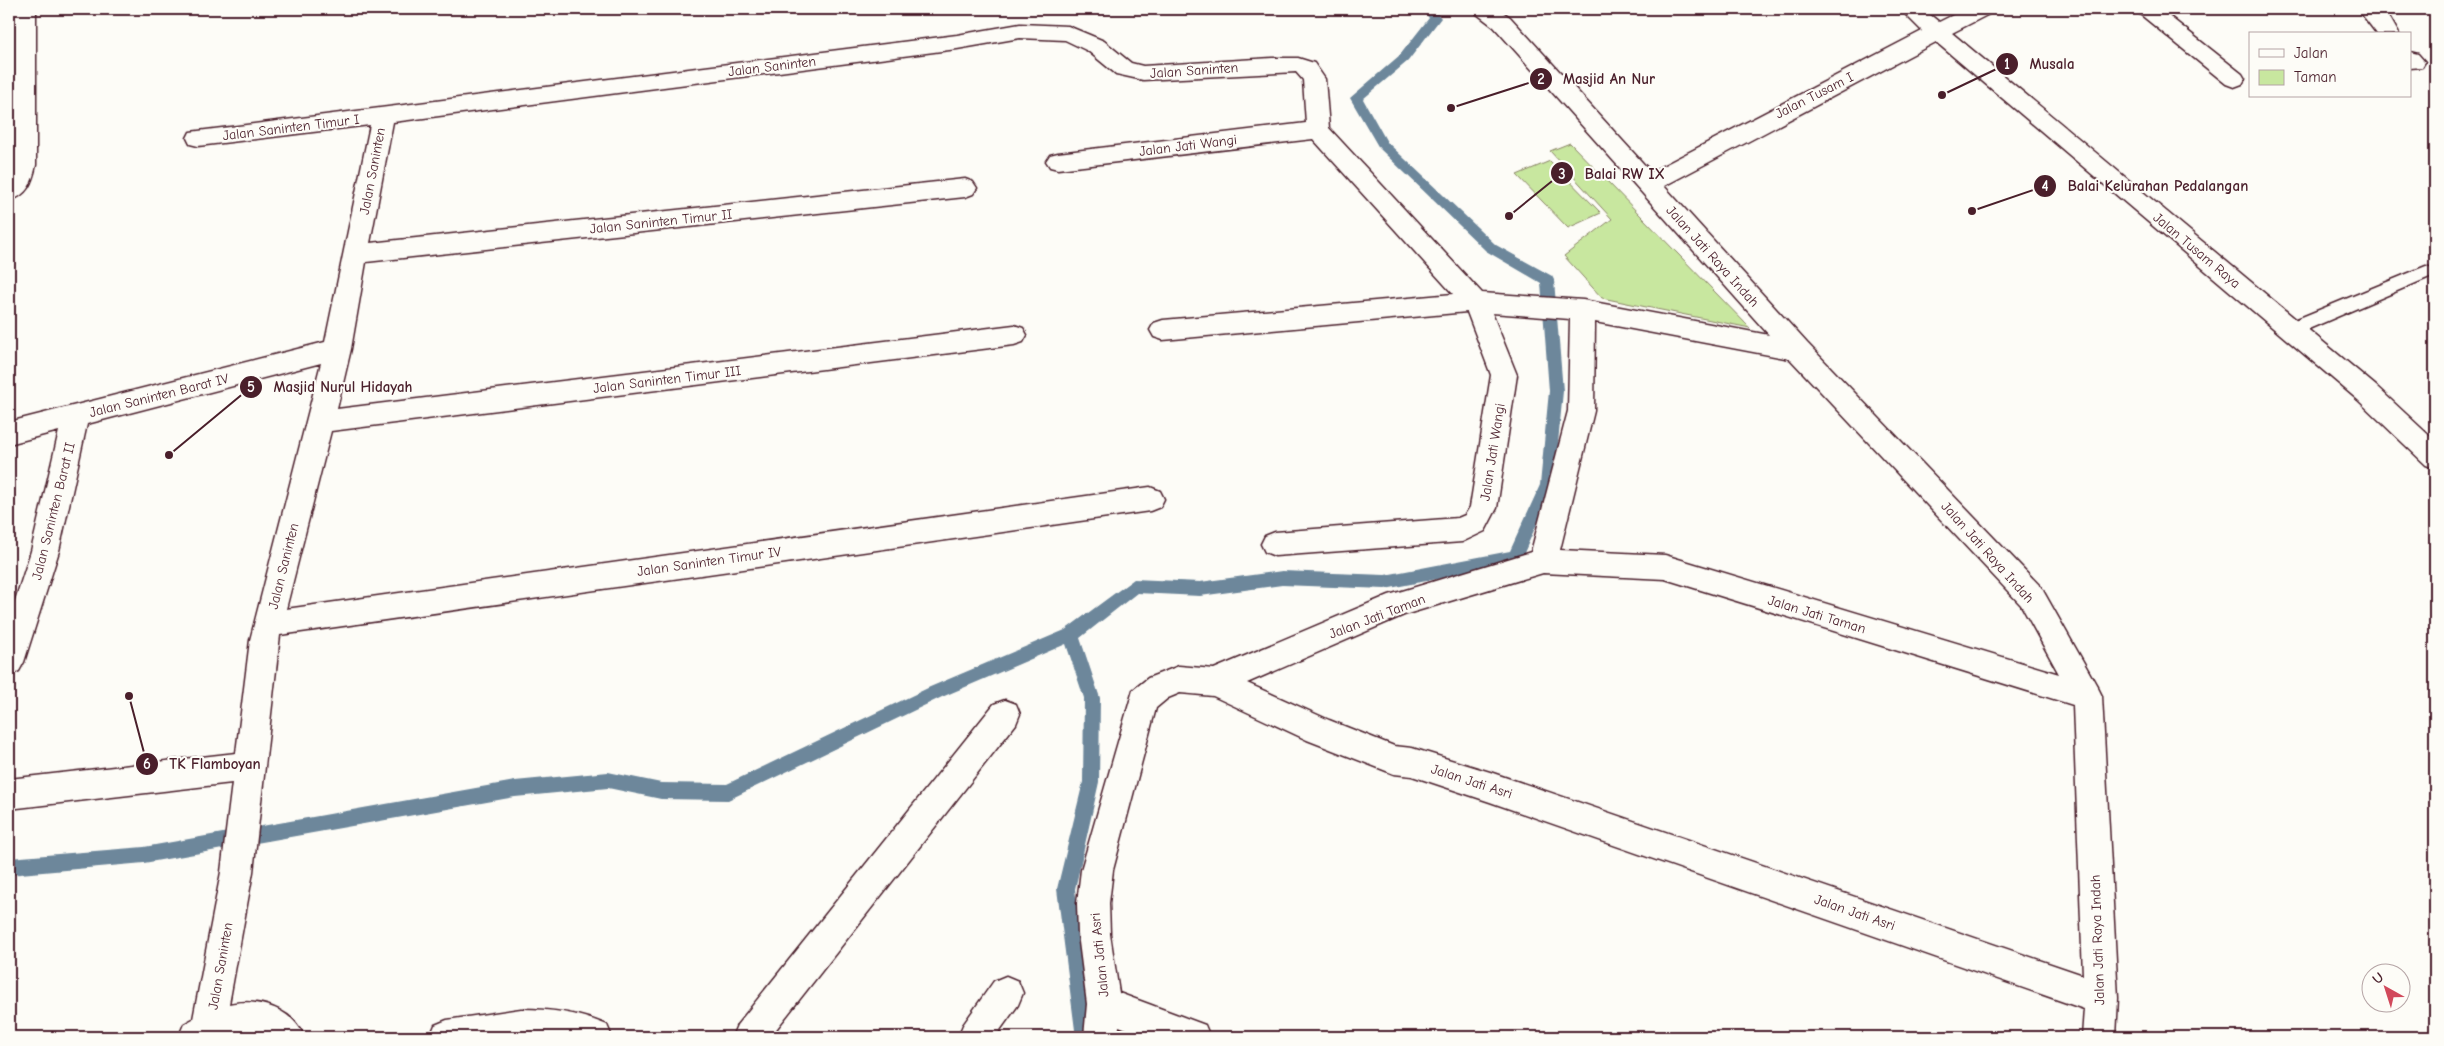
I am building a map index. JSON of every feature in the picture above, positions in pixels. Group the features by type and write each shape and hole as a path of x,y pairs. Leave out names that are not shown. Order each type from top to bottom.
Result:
{"street":[{"path":"9,192 20,183 24,165 25,9"},
{"name":"Jalan Jati Raya Indah","path":"1484,9 1502,22 1798,350 2031,596 2087,696 2101,998 2099,1037"},
{"name":"Jalan Tusam Raya","path":"1910,9 2367,393 2435,457"},
{"name":"Jalan Tusam I","path":"1648,184 1982,9"},
{"path":"2147,9 2234,79"},
{"path":"2369,9 2382,23 2387,32"},
{"name":"Jalan Saninten","path":"213,1028 237,872 264,640 321,422 338,349 383,115 958,42 1020,31 1068,33 1096,46 1124,69 1143,73 1298,65 1306,68 1314,79 1318,130"},
{"name":"Jalan Saninten Timur I","path":"198,138 383,115"},
{"name":"Jalan Jati Wangi","path":"1058,161 1318,130 1484,302 1504,375 1483,508 1474,523 1462,530 1275,544"},
{"name":"Jalan Saninten Timur II","path":"356,254 965,188"},
{"path":"1163,330 1484,302 1577,310 1798,350"},
{"path":"1543,561 1581,411 1577,310"},
{"name":"Jalan Saninten Timur III","path":"321,422 1014,335"},
{"name":"Jalan Saninten Barat IV","path":"9,433 338,349"},
{"name":"Jalan Saninten Barat II","path":"9,662 45,551 76,416"},
{"name":"Jalan Saninten Timur IV","path":"268,624 1150,499"},
{"name":"Jalan Jati Taman","path":"1215,683 1399,604 1543,561 1665,567 2087,696"},
{"name":"Jalan Jati Asri","path":"1102,1037 1104,1004 1094,934 1093,903 1097,870 1143,700 1158,688 1179,679 1215,683 1318,730 1394,760 1412,762 1499,790 2101,998"},
{"path":"749,1037 1005,714"},
{"path":"9,794 248,780"},
{"path":"975,1037 1006,993"},
{"path":"1104,1004 1194,1037"},
{"path":"213,1028 258,1019 278,1027 287,1037"},
{"path":"446,1037 506,1026 541,1025 571,1028 595,1037"}],"lane":[{"path":"2291,329 2432,272"}],"green space":[{"path":"1570,143 1750,328 1602,298 1564,256 1612,219 1550,151"},
{"path":"1550,161 1601,213 1568,228 1517,175"}],"waterway":[{"path":"1071,635 1134,586 1200,589 1282,578 1385,582 1515,557 1547,485 1556,391 1547,280 1491,248 1383,145 1356,98 1404,58 1435,18 1428,9"},
{"path":"9,867 144,855 515,789 608,780 661,791 728,792 936,692 1071,635"},
{"path":"1071,635 1092,698 1091,782 1066,889 1084,1030 1083,1037"}],"place":[{"name":"Musala","path":"1942,95"},
{"name":"Masjid An Nur","path":"1451,108"},
{"name":"Balai Kelurahan Pedalangan","path":"1972,211"},
{"name":"Balai RW IX","path":"1509,216"},
{"name":"Masjid Nurul Hidayah","path":"169,455"},
{"name":"TK Flamboyan","path":"129,696"}]}
